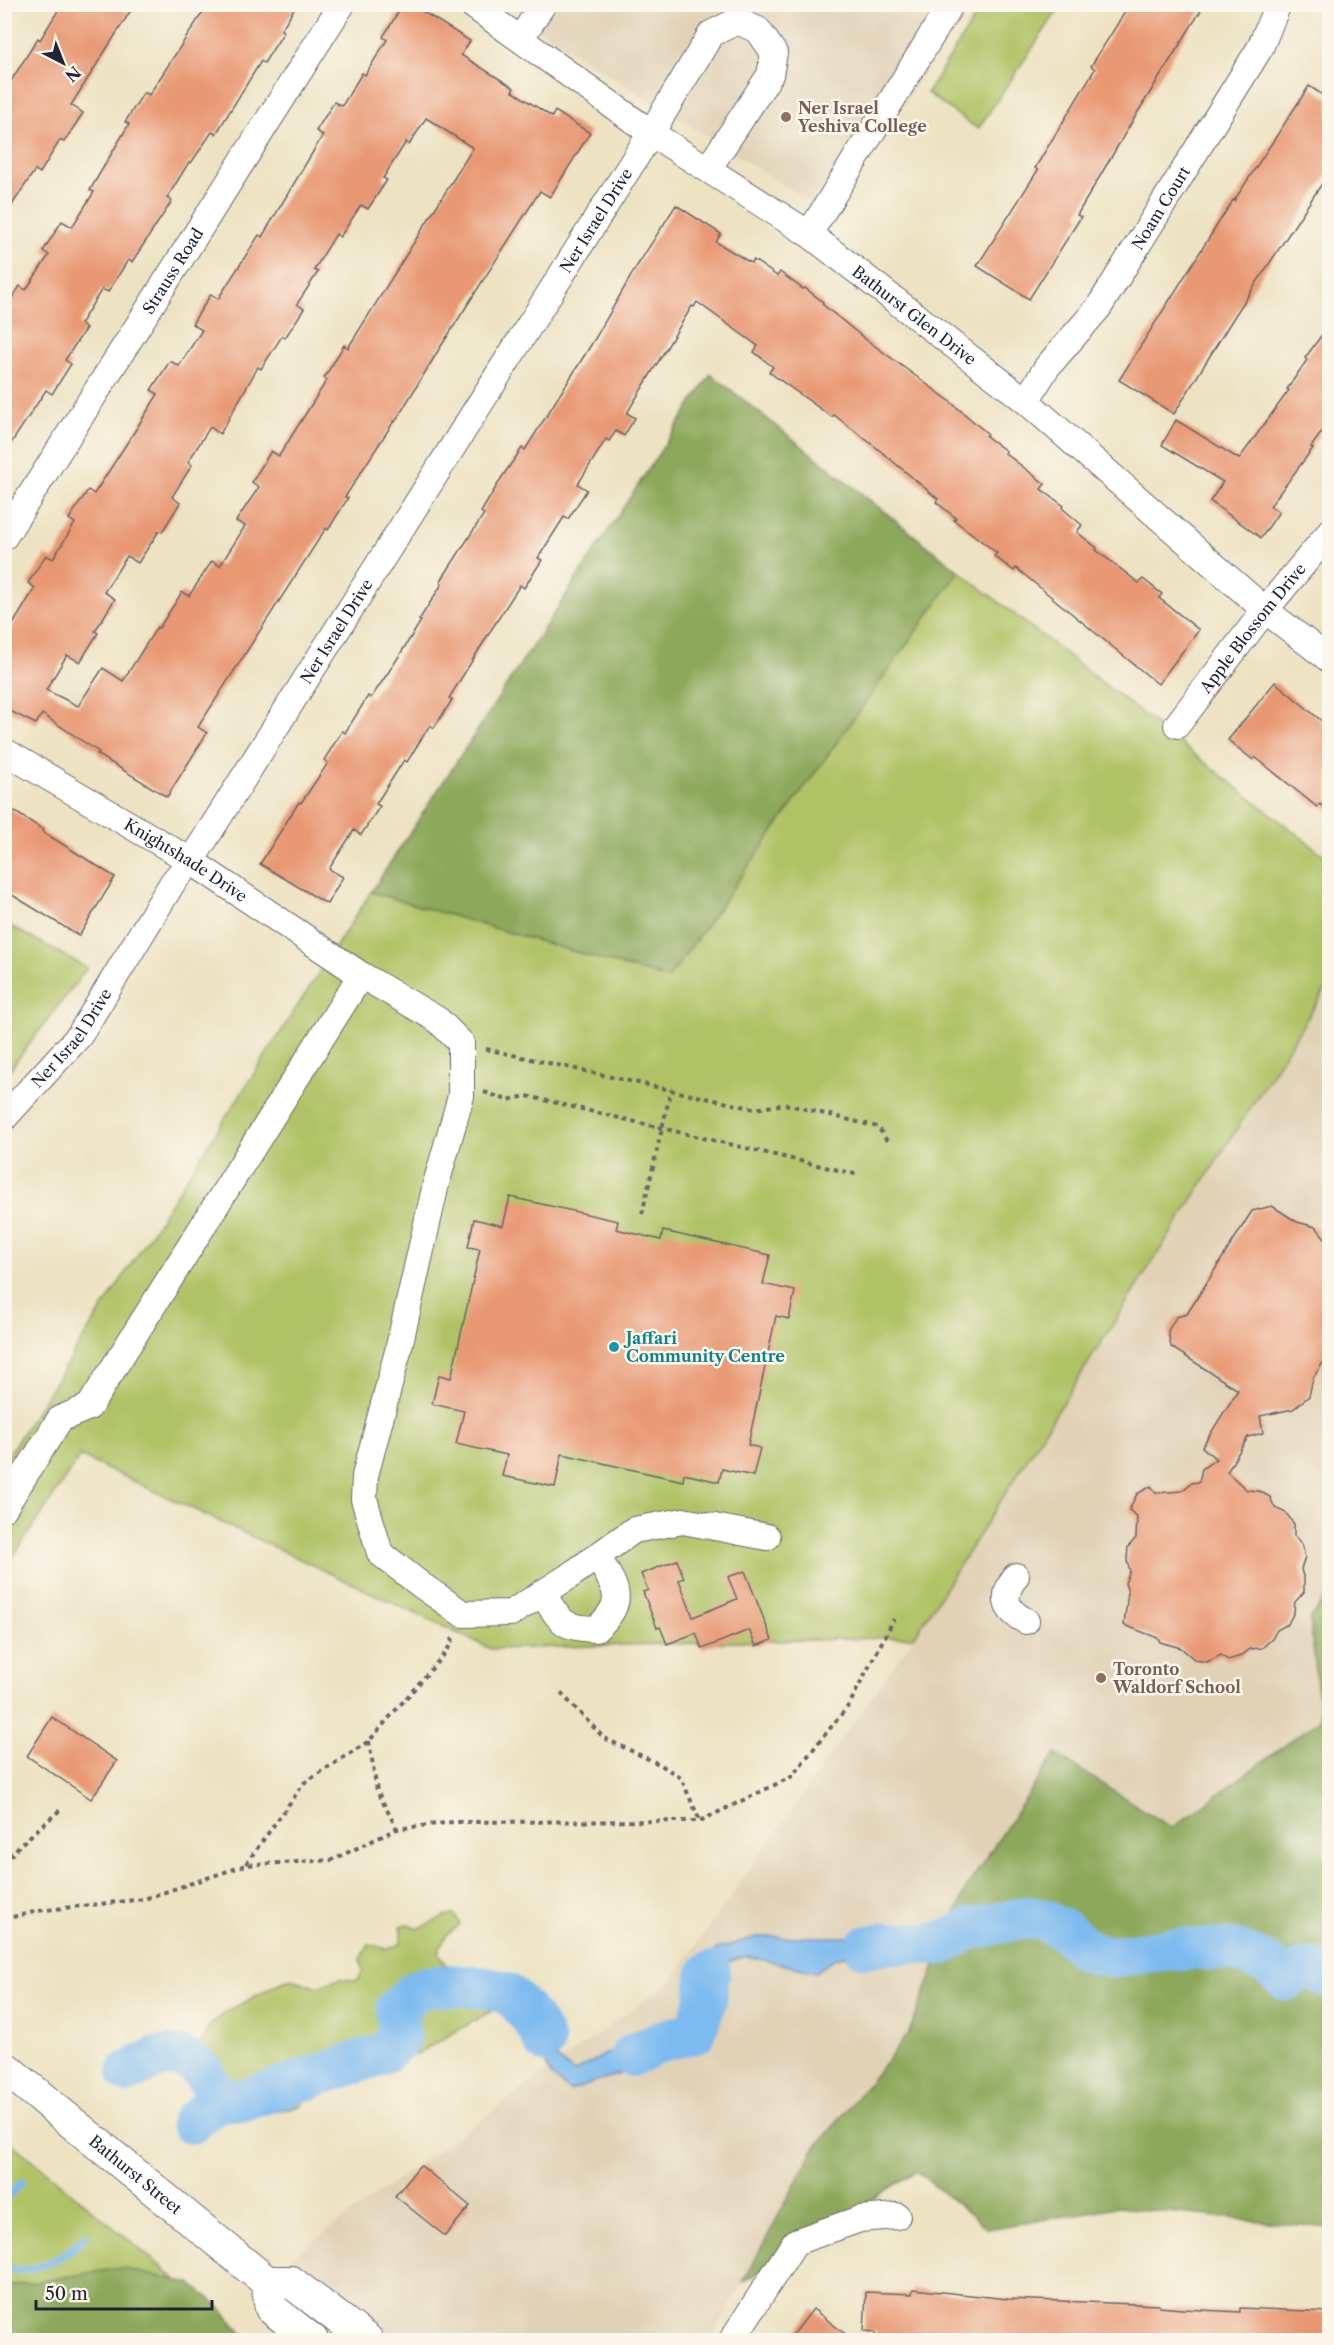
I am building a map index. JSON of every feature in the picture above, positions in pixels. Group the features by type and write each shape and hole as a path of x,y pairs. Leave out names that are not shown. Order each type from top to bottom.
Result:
{"main road":[{"name":"Bathurst Street","path":"4,2067 267,2282"},
{"path":"312,2340 271,2308 267,2282 291,2282 367,2340"}],"street":[{"name":"Strauss Road","path":"4,537 342,4"},
{"name":"Bathurst Glen Drive","path":"471,4 651,133 809,234 1026,401 1265,610 1329,660"},
{"path":"521,39 543,4"},
{"path":"809,234 951,4"},
{"name":"Noam Court","path":"1026,401 1047,367 1099,307 1260,48 1278,4"},
{"name":"Ner Israel Drive","path":"4,1118 79,1036 173,882 191,861 651,133 711,34 737,21 758,30 774,53 770,75 708,169"},
{"name":"Apple Blossom Drive","path":"1177,725 1265,610 1329,532"},
{"name":"Knightshade Drive","path":"4,751 191,861 361,975 438,1020 461,1043"},
{"path":"4,1508 60,1419 89,1407 361,975"},
{"path":"461,1043 459,1102 436,1184 398,1350 365,1476 364,1499 381,1553 464,1614 511,1613 634,1530 683,1521 767,1537"},
{"path":"542,1593 564,1624 576,1629 596,1629 610,1617 617,1601 613,1583 597,1556"},
{"path":"1016,1576 1007,1587 1006,1602 1013,1614 1026,1621"},
{"path":"732,2340 795,2242 860,2220 897,2216"}],"path":[{"path":"461,1043 755,1109 785,1104 878,1127 889,1144"},
{"path":"461,1083 507,1101 527,1096 859,1175"},
{"path":"642,1214 671,1090"},
{"path":"246,1865 304,1782 369,1741 447,1651 464,1614"},
{"path":"4,1919 38,1911 144,1899 246,1865 332,1860 397,1829 453,1822 699,1821 791,1777 849,1705 894,1619"},
{"path":"561,1693 604,1738 661,1765 681,1778 699,1821"},
{"path":"369,1741 377,1791 397,1829"},
{"path":"4,1863 20,1845 60,1810"}],"shaded area":[{"name":"Ner Israel Yeshiva College","path":"531,4 966,5 833,216 521,19"},
{"name":"Toronto Waldorf School","path":"1329,984 1330,1593 1310,1619 1321,1719 1172,1828 1055,1754 965,1890 908,2035 813,2151 711,2340 399,2340 288,2259 670,1982 914,1637"}],"green space":[{"path":"983,5 1049,5 1058,10 978,129 927,93"},
{"path":"711,374 959,571 668,979 371,892"},
{"path":"959,571 1329,859 1329,984 914,1637 491,1649 80,1456 5,1569 5,1460 371,892 668,979"},
{"path":"5,923 87,968 5,1076"},
{"path":"1329,1593 1329,2228 1117,2207 988,2229 916,2171 743,2282 813,2151 908,2035 965,1890 1055,1754 1172,1828 1321,1719 1310,1619"},
{"path":"447,1915 454,1915 460,1924 446,1936 438,1953 450,1970 451,1981 513,1988 507,2002 417,2054 391,2052 383,2059 368,2060 334,2082 311,2091 301,2106 254,2115 225,2108 200,2113 204,2096 201,2081 175,2067 157,2065 155,2058 158,2052 201,2043 209,2026 226,2012 281,1982 292,1979 316,1987 340,1979 358,1980 363,1970 360,1959 369,1944 387,1949 401,1944 401,1926 408,1925 418,1929"},
{"path":"4,2137 217,2313 5,2340"},
{"path":"120,2268 190,2283 216,2303 248,2340 5,2340 5,2287"}],"water":[{"path":"896,1931 918,1933 924,1939 923,1945 915,1953 903,1948 886,1947 835,1958 816,1972 747,1956 730,1961 714,1973 711,1992 714,2010 704,2022 681,2037 677,2050 660,2046 641,2057 634,2069 570,2091 551,2076 541,2053 540,2042 507,2002 513,1988 532,2002 548,2033 557,2059 574,2072 608,2053 686,2017 699,1985 702,1962 717,1949 756,1937 865,1937"}],"building":[{"path":"62,4 135,4 71,105 83,113 64,142 60,140 40,173 35,170 4,217 4,92"},
{"path":"208,4 297,4 281,30 284,32 264,63 261,61 216,134 212,132 191,163 189,162 167,198 172,201 132,262 128,260 108,292 102,289 80,324 86,328 65,360 71,364 52,394 46,390 4,454 4,310 20,286 26,290 49,255 43,251 62,221 72,227 94,192 90,190 129,124 125,122 144,92 149,95"},
{"path":"403,4 411,4 470,41 461,55 514,88 512,91 552,117 555,111 590,133 550,197 540,191 395,422 345,497 348,498 328,530 326,528 198,727 207,733 167,797 97,754 99,752 42,714 36,724 4,708 4,639 35,588 28,583 46,555 53,559 75,523 69,519 88,490 94,494 138,426 158,394 151,390 170,361 179,366 202,330 192,324 211,294 218,299 259,235 262,237 323,135 316,131 334,102 342,106 362,73 365,75 387,40 383,37","holes":["426,118 473,148 348,348 344,345 324,378 327,380 279,456 271,451 252,482 259,487 236,521 245,526 220,566 212,561 189,596 182,592 123,681 103,668 78,706 46,690 67,655 80,662 98,633 95,631 115,599 104,592 127,556 138,563 159,531 162,532 180,503 172,497 192,465 188,462 210,427 220,434 258,367 261,369 282,336 285,338 304,309 297,304 318,272 314,270 336,234 340,237 361,205 368,209 387,180 383,178 406,142 409,145"]},
{"path":"1130,4 1205,4 1077,215 1081,217 1029,299 977,266 1038,170 1035,168 1095,69 1091,66"},
{"path":"1309,86 1329,99 1329,173 1234,317 1174,414 1119,380 1233,200"},
{"path":"676,205 721,234 716,242 751,263 754,260 777,276 780,272 803,289 805,288 864,338 947,399 988,434 986,436 1006,451 1005,453 1045,484 1041,489 1064,506 1062,508 1082,525 1077,532 1097,548 1096,550 1139,583 1143,579 1162,594 1159,598 1199,630 1158,684 1016,568 1014,571 994,556 997,553 954,520 956,518 936,502 938,499 878,449 834,415 832,417 769,372 773,367 754,352 758,346 697,302 694,307 692,306 627,413 635,418 624,436 616,431 609,441 606,439 578,484 587,490 568,519 564,517 538,558 542,560 524,588 520,585 493,627 449,698 452,700 434,728 430,725 407,762 404,760 376,804 380,806 361,835 354,830 329,869 343,877 327,904 260,864 299,802 301,803 328,763 324,760 342,731 345,733 368,696 371,698 394,664 442,584 440,582 484,514 481,512 502,477 522,448 525,450"},
{"path":"1329,325 1329,422 1311,447 1313,448 1270,506 1279,512 1261,538 1210,501 1223,482 1162,445 1176,420 1239,459 1289,390 1287,389 1307,360 1305,358"},
{"path":"1275,682 1329,727 1329,812 1320,804 1317,807 1255,757 1253,760 1228,740"},
{"path":"4,805 115,877 79,936 4,890"},
{"name":"Jaffari Community Centre","path":"510,1197 618,1221 616,1229 661,1240 663,1231 770,1255 763,1284 795,1291 789,1319 776,1316 748,1445 760,1448 753,1476 722,1469 719,1482 684,1474 683,1481 562,1454 555,1487 502,1476 507,1455 456,1444 464,1411 432,1404 439,1375 451,1378 480,1249 468,1247 474,1219 503,1226"},
{"path":"1272,1206 1297,1222 1316,1227 1329,1243 1329,1359 1324,1361 1313,1378 1309,1396 1293,1409 1260,1416 1263,1433 1248,1437 1227,1472 1247,1490 1259,1491 1270,1497 1275,1508 1286,1513 1294,1524 1294,1536 1302,1544 1305,1557 1301,1569 1304,1592 1295,1602 1294,1612 1288,1624 1277,1630 1272,1639 1262,1648 1250,1649 1241,1656 1228,1660 1221,1655 1207,1662 1195,1660 1181,1648 1160,1642 1158,1638 1124,1625 1128,1592 1125,1583 1130,1571 1127,1561 1128,1547 1136,1538 1137,1516 1129,1510 1137,1494 1151,1486 1156,1493 1182,1491 1191,1483 1199,1482 1202,1469 1216,1459 1202,1447 1238,1390 1171,1347 1168,1331 1176,1317 1187,1314 1252,1211"},
{"path":"677,1560 684,1578 679,1580 693,1617 737,1599 728,1577 745,1571 772,1640 756,1646 749,1630 702,1649 696,1633 667,1644 660,1627 657,1628 643,1592 648,1590 641,1574"},
{"path":"52,1717 117,1761 91,1799 27,1756"},
{"path":"420,2165 470,2206 445,2236 395,2196"},
{"path":"913,2289 1008,2299 1159,2305 1159,2307 1182,2309 1240,2312 1240,2308 1329,2312 1329,2340 934,2340 875,2337 875,2332 864,2331 866,2292 912,2294"},
{"path":"813,2309 853,2340 789,2340"}],"waterway":[{"path":"865,1947 886,1943 942,1944 970,1929 1028,1917 1043,1920 1067,1932 1087,1951 1109,1957 1170,1949 1237,1950 1267,1964 1286,1980 1303,1969 1312,1969 1330,1977"},
{"path":"631,2056 664,2040 695,2033 706,2000 707,1976 710,1972"},
{"path":"191,2123 219,2099 241,2101 382,2054 399,2040 397,2008 415,1991 426,1988 463,1986 507,1994 529,2015 544,2042"},
{"path":"128,2072 151,2060 169,2056 179,2057 188,2060 203,2073 219,2099"},
{"path":"4,2201 22,2182"},
{"path":"4,2268 26,2270 48,2263 86,2236"}],"place":[{"name":"Ner Israel Yeshiva College","path":"786,117"},
{"name":"Jaffari Community Centre","path":"614,1347"},
{"name":"Toronto Waldorf School","path":"1101,1678"}]}
